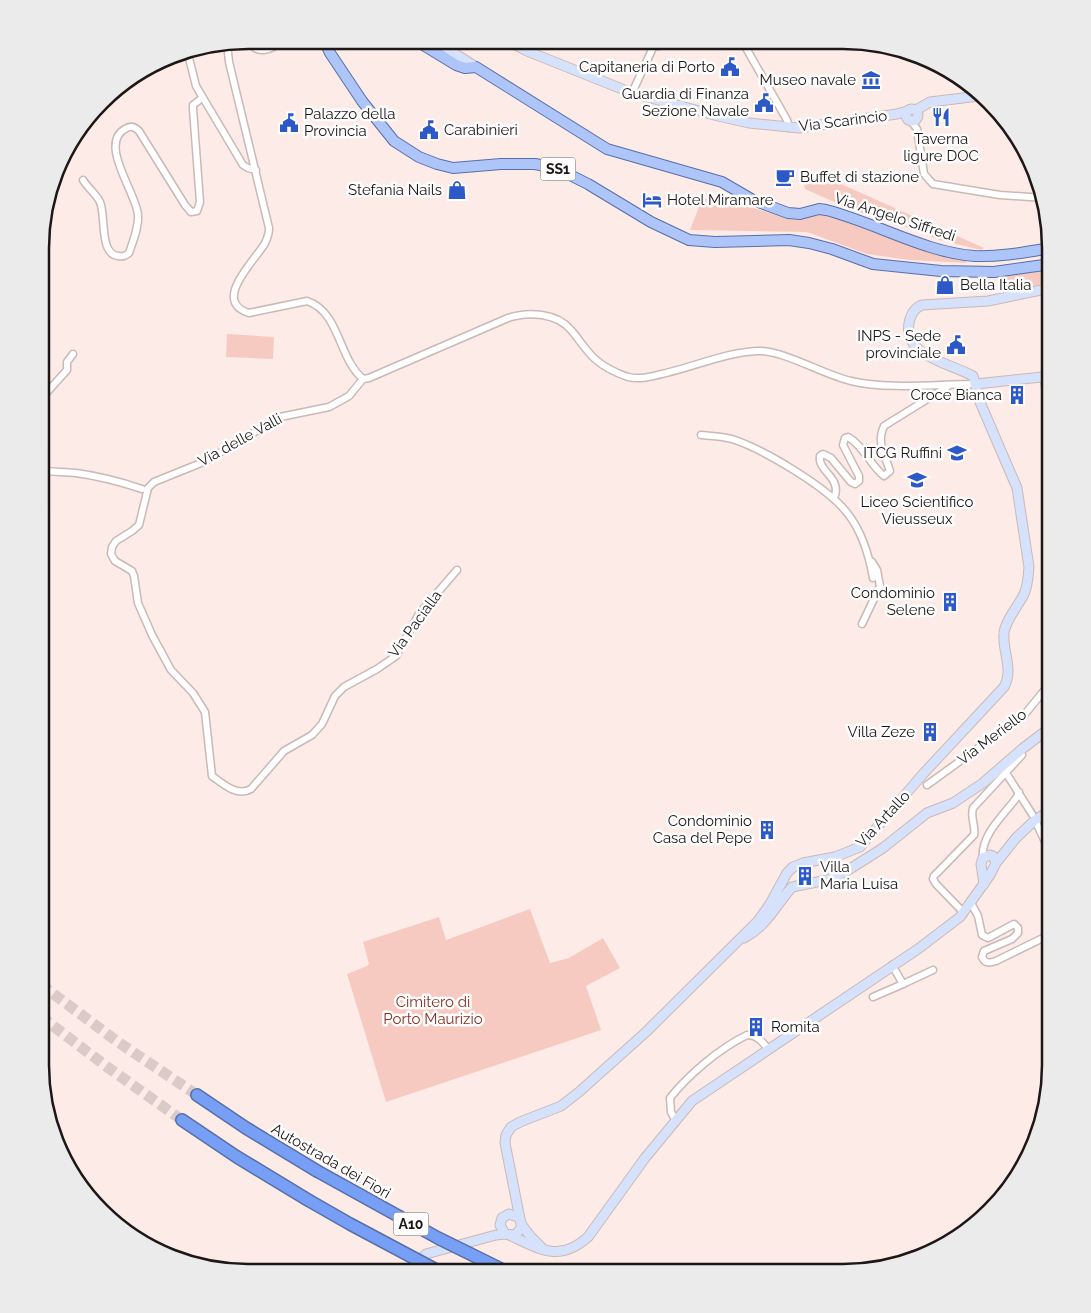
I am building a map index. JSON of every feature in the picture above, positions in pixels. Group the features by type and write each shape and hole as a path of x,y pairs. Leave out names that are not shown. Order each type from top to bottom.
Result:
{"highway":[{"name":"Autostrada dei Fiori","path":"196,1095 317,1171 438,1238 492,1264"},
{"name":"A10","path":"182,1120 237,1157 308,1200 427,1264"}],"main road":[{"name":"SS1","path":"328,49 358,94 394,141 419,157 437,164 453,168 501,164 535,164 556,168 588,184 651,222 689,240 715,242 790,240 832,248 873,264 937,271 994,272 1042,265"},
{"path":"433,49 461,63"},
{"name":"Via Angelo Siffredi","path":"461,63 476,67 607,149 722,182 762,204 794,214 819,209 834,212 954,253 993,256 1042,249"}],"street":[{"path":"228,49 268,220 269,233 265,243 235,286 234,299 237,306 249,313 307,301 314,304 322,309 329,318 346,354 363,379 519,314 532,314 556,319 564,323 594,359 608,369 630,378 648,377 736,354 760,351 774,353 853,382 909,386 976,384 1042,377"},
{"path":"258,49 263,51 270,49"},
{"path":"445,49 461,63"},
{"name":"Via Scarincio","path":"523,49 632,93 749,123 790,128 897,114 910,115"},
{"path":"632,93 653,49"},
{"path":"746,49 790,128"},
{"path":"189,58 196,86 202,98 243,165 256,170"},
{"path":"973,97 930,102 910,115 917,129 924,174 933,184 1000,195 1035,197"},
{"path":"83,180 100,201 105,240 110,252 120,257 129,253 136,232 138,217 137,208 121,170 115,145 116,138 128,127 136,128 139,131 185,205 191,212 197,211 200,202 193,109 194,105 202,98"},
{"path":"976,384 973,376 964,370 950,367 929,358 914,343 908,326 914,310 922,304 988,301 1042,290"},
{"path":"49,390 67,370 67,362 74,354"},
{"name":"Via delle Valli","path":"240,792 226,786 212,776 205,712 193,692 171,670 143,617 138,603 132,571 112,558 112,547 116,541 139,525 148,488 154,482 206,461 280,417 329,407 348,396 363,379"},
{"path":"834,498 837,492 835,484 821,464 820,456 823,454 831,458 851,482 855,484 859,481 859,476 843,445 845,438 848,437 879,472 884,476 887,475 890,471 881,448 880,434 884,426 951,384"},
{"name":"Via Artallo","path":"521,1222 505,1143 506,1135 512,1127 561,1106 646,1032 739,941 764,912 793,866 835,858 860,847 929,767 1004,687 1009,669 1004,630 1025,592 1029,567 1017,488 980,402 976,384"},
{"path":"701,435 731,439 759,451 834,498 860,532 869,557 873,578"},
{"path":"49,473 74,472 142,489"},
{"path":"862,624 880,586 877,570 869,557"},
{"name":"Via Pacialla","path":"240,792 246,792 251,789 284,751 312,735 322,724 334,696 344,687 396,656 419,614 457,570"},
{"name":"Via Meriello","path":"927,786 1025,714 1042,693"},
{"path":"739,941 758,930 772,915 792,886 827,880 845,872 883,848 927,813 953,803 983,783 1042,734"},
{"path":"964,913 936,884 933,879 934,876 974,835 972,814 974,808 1006,773 1007,769 1028,748 1031,742"},
{"path":"1006,773 1019,792 1042,836"},
{"path":"500,1225 507,1235 535,1248 554,1252 571,1250 588,1237 645,1158 692,1101 704,1091 938,934 964,913 984,884 990,861 986,839 1019,792"},
{"path":"990,861 1003,857 1033,817 1042,814"},
{"path":"971,903 978,916 982,935 988,938 1014,924 1018,928 1018,933 1012,939 984,951 982,957 987,962 996,961 1042,938"},
{"path":"892,965 903,984"},
{"path":"873,997 932,970"},
{"path":"676,1121 671,1112 670,1098 678,1088 707,1062 747,1035 754,1035 768,1049"},
{"name":"Via Artallo","path":"485,1239 500,1225 502,1218 506,1215 513,1187"},
{"path":"506,1215 512,1214 521,1222 531,1237 544,1249"},
{"path":"507,1235 518,1233 521,1222"},
{"name":"Via Artallo","path":"415,1264 426,1254 507,1235"}],"green space":[{"path":"800,172 841,184 984,248 981,250 940,240 850,209 805,189"},
{"path":"731,198 744,205 789,219 795,220 820,215 836,218 940,253 967,258 966,263 909,260 867,254 807,232 690,230 702,199"},
{"path":"1042,270 1042,284 1004,292 1002,276"},
{"path":"227,334 274,337 273,359 226,357"},
{"name":"Cimitero di Porto Maurizio","path":"530,909 550,963 569,958 603,938 620,968 586,986 601,1030 386,1102 347,974 369,964 363,942 439,917 446,940"}],"tunnel":[{"path":"49,991 118,1042 197,1095"},
{"path":"49,1023 182,1120"}],"place":[{"name":"Capitaneria di Porto","path":"730,67"},
{"name":"Museo navale","path":"871,80"},
{"name":"Guardia di Finanza Sezione Navale","path":"764,103"},
{"name":"Taverna ligure DOC","path":"941,117"},
{"name":"Palazzo della Provincia","path":"289,123"},
{"name":"Carabinieri","path":"429,130"},
{"name":"Buffet di stazione","path":"785,177"},
{"name":"Stefania Nails","path":"457,190"},
{"name":"Hotel Miramare","path":"652,200"},
{"name":"Bella Italia","path":"945,285"},
{"name":"INPS - Sede provinciale","path":"956,345"},
{"name":"Croce Bianca","path":"1017,395"},
{"name":"ITCG Ruffini","path":"957,453"},
{"name":"Liceo Scientifico Vieusseux","path":"917,480"},
{"name":"Condominio Selene","path":"950,602"},
{"name":"Villa Zeze","path":"930,732"},
{"name":"Condominio Casa del Pepe","path":"767,830"},
{"name":"Villa Maria Luisa","path":"805,876"},
{"name":"Romita","path":"756,1027"}]}
